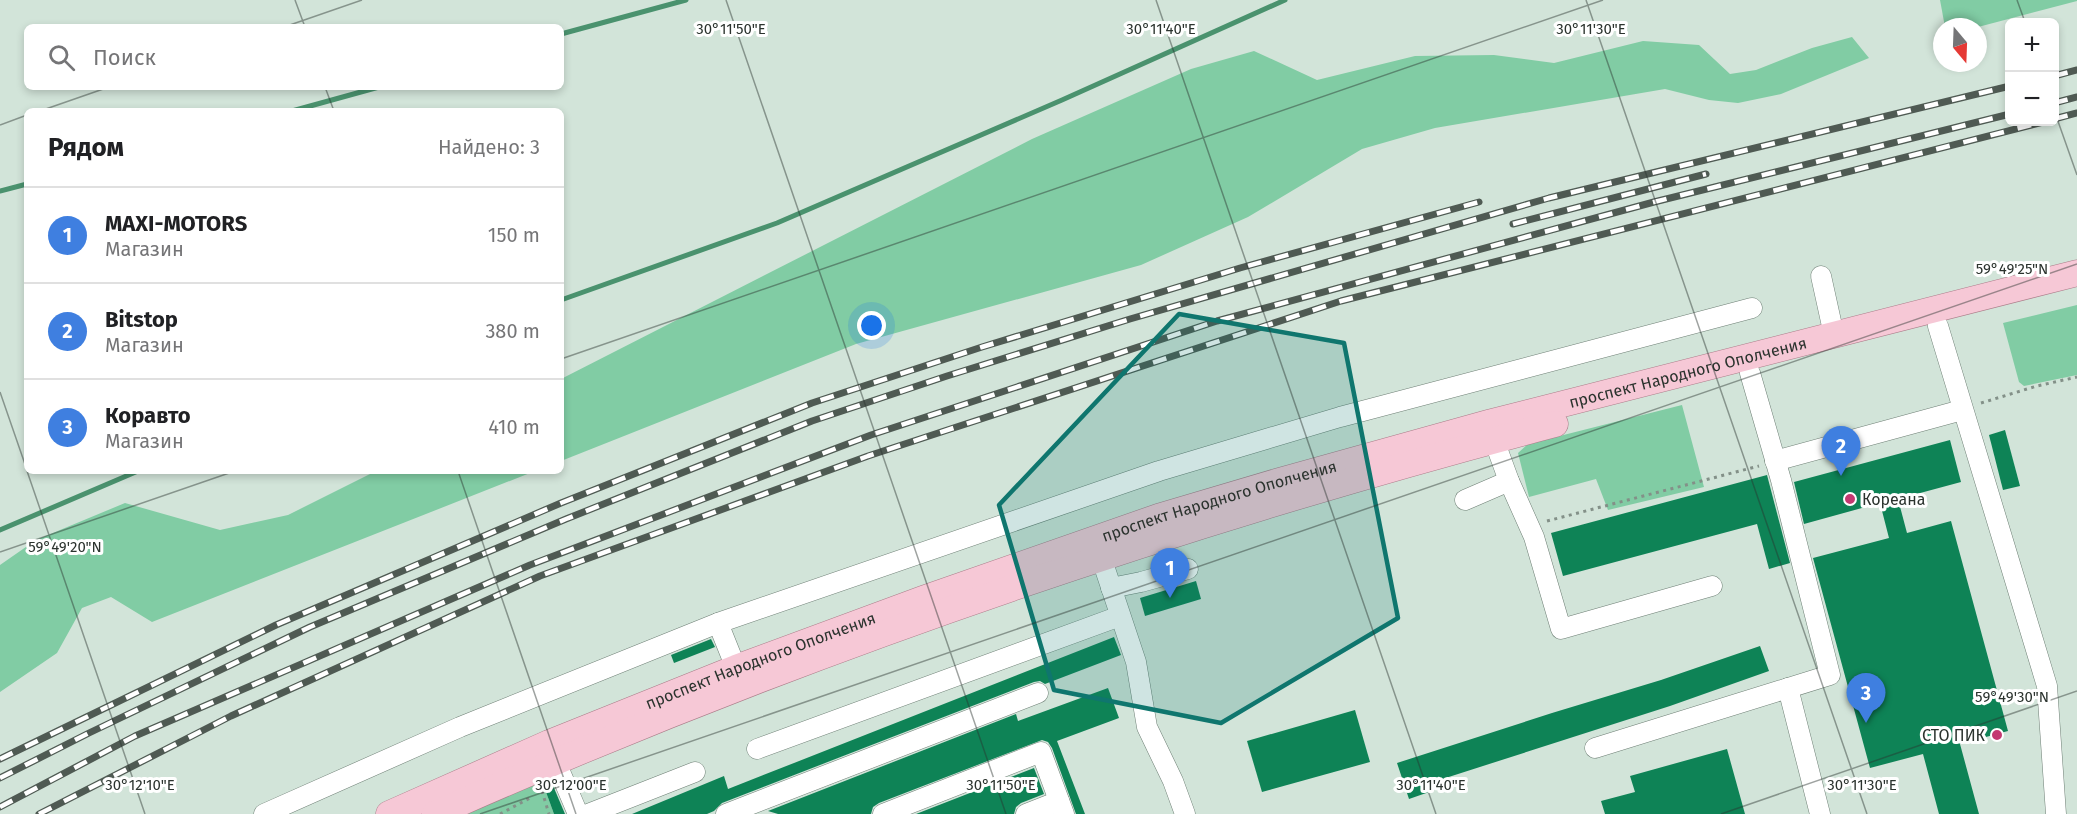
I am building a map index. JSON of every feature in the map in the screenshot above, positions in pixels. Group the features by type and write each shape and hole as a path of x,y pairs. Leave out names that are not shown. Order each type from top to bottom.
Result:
{"main road":[{"name":"проспект Народного Ополчения","path":"435,814 555,760 767,677 929,616 1101,557 1490,432 1834,335 2077,273"},
{"name":"проспект Народного Ополчения","path":"389,814 549,743 736,668 923,599 1158,517 1276,482 1750,373 2077,291"}],"lane":[{"path":"1821,276 1834,335"},
{"path":"264,814 460,727 718,623 1159,471 1340,417 1752,308"},
{"path":"1938,326 2047,686 2056,814"},
{"path":"1595,748 1830,675 1750,373"},
{"path":"1775,461 1962,410"},
{"path":"1490,432 1534,537 1561,628 1712,586"},
{"path":"1465,500 1509,481"},
{"path":"1101,557 1136,662 1148,727 1173,781 1185,814"},
{"path":"1112,588 1188,569"},
{"path":"757,748 1120,616"},
{"path":"718,623 736,668"},
{"path":"1788,688 1820,814"},
{"path":"726,814 1038,693"},
{"path":"883,814 1041,752 1062,808 1026,814"},
{"path":"555,760 578,814"},
{"path":"588,814 695,772"}],"path":[{"path":"1962,410 1994,398 2077,377"},
{"path":"1529,526 1775,461"},
{"path":"500,814 519,805 542,789 549,814"}],"highlighted area":[{"path":"1179,314 1344,343 1398,618 1221,723 1054,690 999,505"}],"green space":[{"path":"1940,0 2077,0 1987,25 1987,18 1943,18"},
{"path":"1852,37 1869,58 1781,94 1738,103 1709,100 1665,89 1435,128 1362,149 1248,217 1141,265 856,344 564,460 564,377 1032,139 1191,69 1254,51 1317,80 1415,56 1494,55 1554,63 1643,41 1699,45 1730,74 1756,70 1812,48"},
{"path":"2077,305 2077,375 2024,386 2019,382 2003,323"},
{"path":"1682,405 1704,487 1608,510 1596,479 1529,497 1518,453 1528,444"},
{"path":"370,474 527,474 152,622 111,597 82,608 57,653 0,692 0,565 36,540 125,503 220,530 288,515"},
{"path":"548,777 557,786 546,792 554,814 457,814"}],"building":[{"path":"2005,430 2020,486 2003,490 1989,435"},
{"path":"1950,440 1961,482 1898,499 1907,533 1951,521 2008,731 1960,744 1979,814 1939,814 1923,754 1870,768 1813,558 1889,538 1880,503 1804,524 1794,482"},
{"path":"1767,475 1790,563 1769,569 1757,524 1563,576 1551,533"},
{"path":"1196,581 1201,599 1145,616 1140,598"},
{"path":"1114,637 1121,655 1045,684 1040,681 1034,682 722,803 707,814 632,814 724,776 728,789"},
{"path":"711,639 715,647 674,663 671,655"},
{"path":"1760,646 1769,671 1670,706 1430,783 1432,791 1409,799 1397,763 1661,680"},
{"path":"1108,688 1119,718 1057,741 1085,814 1076,814 1052,748 1048,742 1042,740 879,803 873,807 871,814 778,814 768,811 1016,714 1018,721"},
{"path":"1355,710 1370,762 1262,792 1247,741"},
{"path":"1727,749 1745,814 1605,814 1601,801 1635,792 1630,776"},
{"path":"1034,768 1044,794 1021,803 1016,807 1014,814 916,814"},
{"path":"554,788 565,814 554,814 546,792"}],"waterway":[{"path":"564,33 686,0"},
{"path":"564,299 777,223 1062,100 1285,0"},
{"path":"303,108 368,90"},
{"path":"0,191 24,185"},
{"path":"0,530 131,474"}],"railway":[{"path":"2059,75 2077,70"},
{"path":"0,778 310,627 566,519 812,421 1130,319 1549,198 2005,87"},
{"path":"2059,102 2077,97"},
{"path":"2059,118 2077,113"},
{"path":"0,807 135,736 530,565 871,435 1217,321 1654,202 2005,115"},
{"path":"39,814 231,716 540,576 868,456 1341,301 2027,126"},
{"path":"1513,224 1706,174"},
{"path":"0,759 276,625 561,503 812,403 982,347 1240,268 1479,202"}],"place":[{"name":"Bitstop","path":"1841,476"},
{"name":"Кореана","path":"1850,499"},
{"name":"MAXI-MOTORS","path":"1170,598"},
{"name":"Коравто","path":"1866,723"},
{"name":"СТО ПИК","path":"1997,735"}]}
